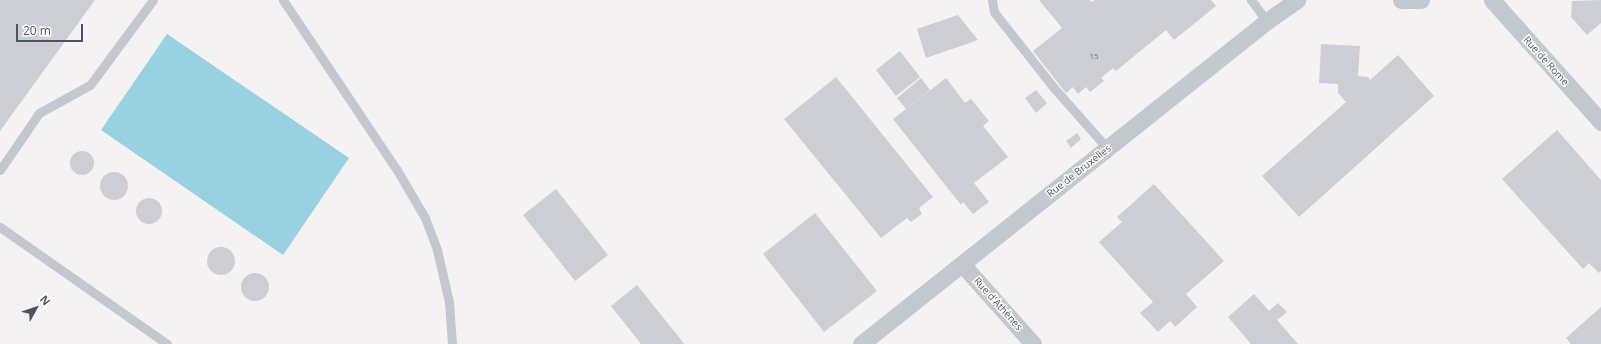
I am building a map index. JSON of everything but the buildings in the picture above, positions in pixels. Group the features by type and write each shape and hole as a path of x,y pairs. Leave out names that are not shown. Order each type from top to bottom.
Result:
{"street":[{"name":"Rue de Bruxelles","path":"861,344 1267,21 1298,0"},
{"path":"1401,0 1422,0"},
{"name":"Rue de Rome","path":"1492,0 1601,122"},
{"name":"Rue d'Athènes","path":"962,264 1033,344"}],"lane":[{"path":"0,170 39,113 90,85 153,0"},
{"path":"283,0 397,170 425,218 437,250 449,302 452,344"},
{"path":"992,0 994,12 1054,88 1108,149"},
{"path":"1251,0 1267,21"},
{"path":"0,227 167,344"}],"water":[{"path":"167,34 349,158 283,255 101,130"}]}
